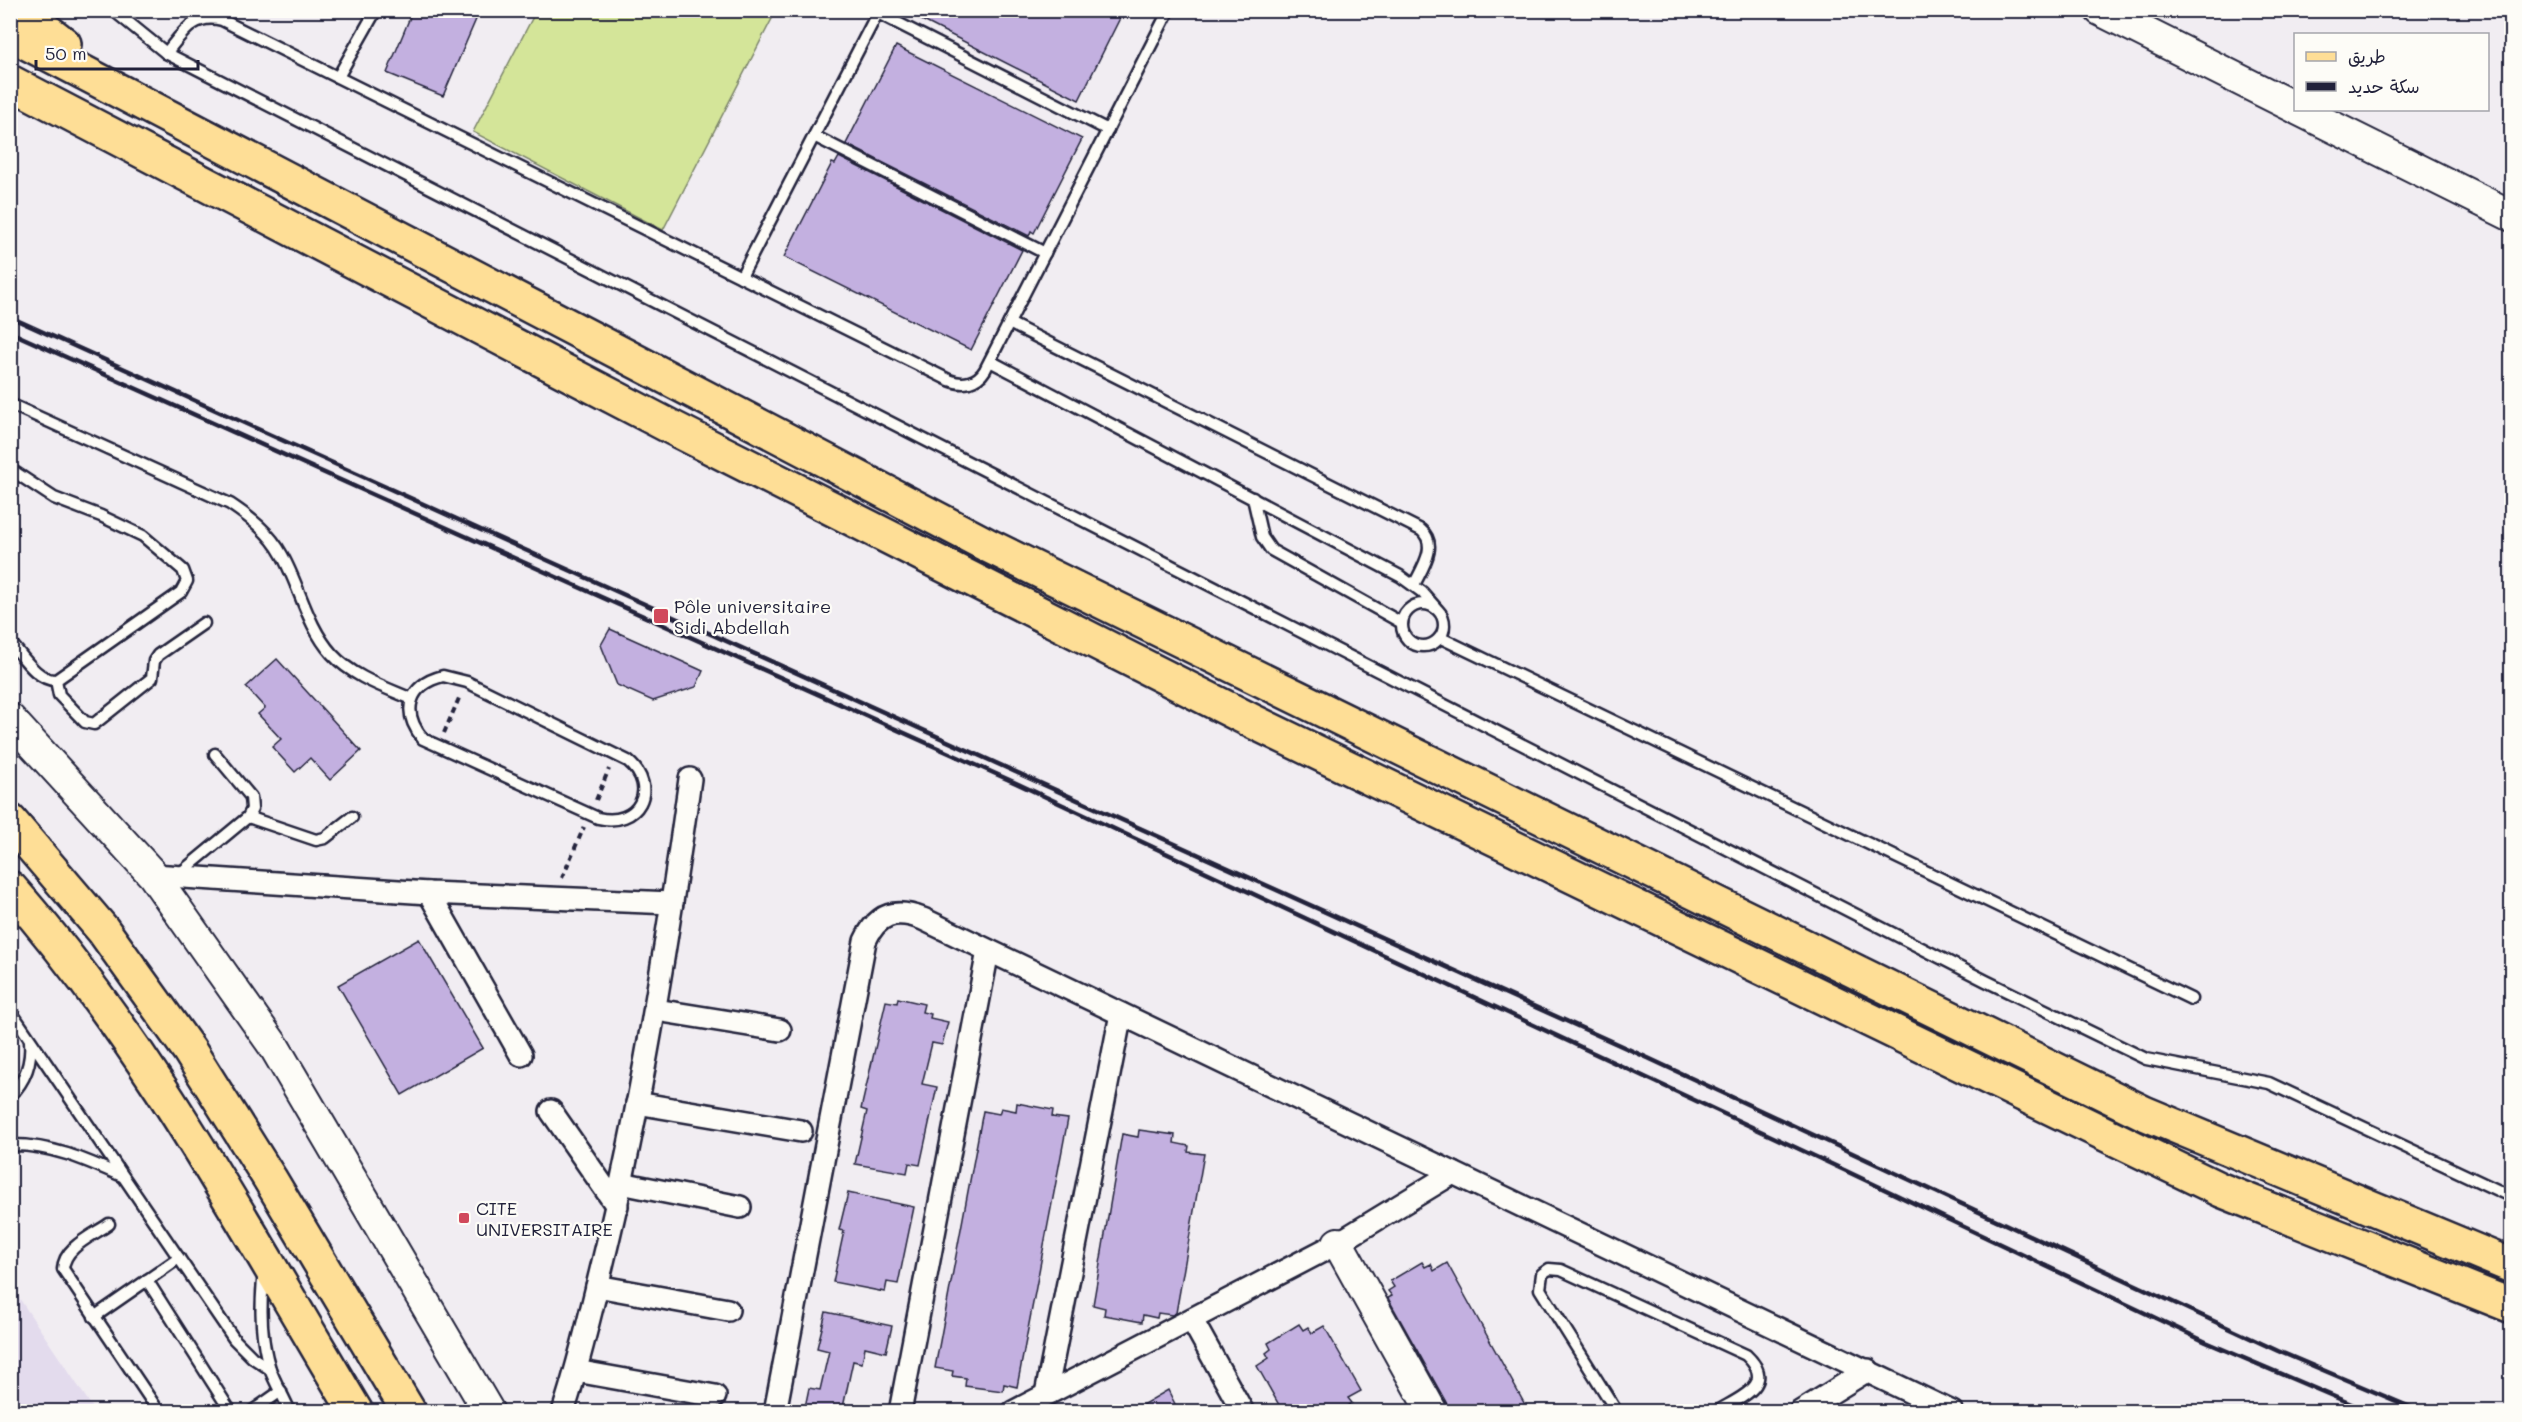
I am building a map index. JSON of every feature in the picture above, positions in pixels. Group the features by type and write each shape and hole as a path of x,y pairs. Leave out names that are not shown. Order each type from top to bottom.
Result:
{"main road":[{"path":"20,10 145,104"},
{"path":"10,34 989,546 2144,1113 2511,1266"},
{"path":"10,82 673,428 1252,721 2221,1190 2511,1306"},
{"path":"10,821 103,930 189,1050 270,1179 409,1412"},
{"path":"10,888 62,951 149,1069 195,1140 357,1412"}],"street":[{"path":"2100,10 2294,107"},
{"path":"2301,111 2511,216"},
{"path":"10,719 164,876 275,1048 489,1412"},
{"path":"563,1412 576,1371 617,1206 656,1010 690,779"},
{"path":"164,876 429,893 672,903"},
{"path":"429,893 521,1055"},
{"path":"775,1412 865,941 871,928 881,919 895,914 909,914 988,951 1952,1412"},
{"path":"900,1412 988,951"},
{"path":"656,1010 780,1030"},
{"path":"1046,1394 1120,1014"},
{"path":"637,1103 801,1131"},
{"path":"551,1111 617,1206"},
{"path":"1013,1412 1330,1248 1453,1173"},
{"path":"621,1183 740,1207"},
{"path":"1330,1248 1408,1412"},
{"path":"1330,1248 1432,1412"},
{"path":"597,1286 728,1310"},
{"path":"1192,1320 1243,1412"},
{"path":"1803,1411 1868,1370"},
{"path":"576,1371 715,1396"}],"lane":[{"path":"113,10 166,53 1986,981 2146,1059 2269,1083 2511,1197"},
{"path":"338,77 376,10"},
{"path":"166,53 188,26 204,18 213,17 954,382 966,384 978,379 990,361 1169,10"},
{"path":"741,277 879,12 1108,130"},
{"path":"814,136 1045,253"},
{"path":"1009,323 1421,530 1428,538 1429,549 1414,585"},
{"path":"990,361 1414,585 1436,608 1444,622 1441,638 1427,646 1419,646 1406,638 1402,623 1408,610 1414,606 1429,605 1436,608"},
{"path":"10,404 230,504 245,514 266,533 283,556 321,640 333,656 368,681 412,699"},
{"path":"10,470 54,498 101,516 143,536 157,546 186,575 182,592 56,680 50,681 39,674 10,642"},
{"path":"1253,498 1262,537 1277,555 1402,623"},
{"path":"56,680 59,695 85,722 94,724 152,678 154,661 158,655 204,623"},
{"path":"1441,638 2192,999"},
{"path":"443,676 466,682 628,760 637,768 643,780 644,792 640,804 633,813 622,819 610,821 598,818 438,746 423,739 413,727 410,713 412,699 419,687 430,679 443,676"},
{"path":"164,876 248,817 252,808 251,797 215,754"},
{"path":"248,817 316,840 325,838 352,817"},
{"path":"10,1010 243,1349 270,1369"},
{"path":"10,1096 22,1082 28,1068 31,1053 29,1038"},
{"path":"10,1145 58,1151 81,1158 122,1176"},
{"path":"109,1224 67,1253 63,1261 63,1269 66,1277 159,1412"},
{"path":"94,1317 179,1258"},
{"path":"266,1259 261,1314 270,1369 290,1412"},
{"path":"1617,1412 1540,1289 1542,1274 1549,1269 1561,1270 1746,1355 1755,1363 1759,1374 1758,1383 1752,1390 1716,1412"},
{"path":"147,1280 231,1412"},
{"path":"251,1412 281,1391"}],"path":[{"path":"438,746 466,682"}],"shaded area":[{"path":"11,1286 95,1411 11,1411"}],"green space":[{"path":"536,11 776,11 663,230 473,132"}],"building":[{"path":"413,10 480,10 443,96 387,73"},
{"path":"902,10 1124,10 1079,100"},
{"path":"896,46 1082,139 1034,233 1031,231 1029,236 846,144"},
{"path":"839,157 1022,250 971,350 784,257 832,163 835,164"},
{"path":"610,629 703,671 696,687 653,701 617,685 601,645"},
{"path":"277,659 361,751 330,780 310,758 295,772 272,747 281,739 258,714 265,708 246,687"},
{"path":"419,939 483,1048 402,1095 338,985"},
{"path":"898,998 924,1004 922,1012 931,1014 930,1018 948,1022 942,1045 932,1043 922,1084 937,1087 920,1165 909,1163 907,1173 855,1164 867,1111 861,1109 886,1001 897,1003"},
{"path":"1017,1103 1053,1110 1052,1117 1068,1119 1017,1387 1004,1384 1003,1391 965,1386 966,1378 952,1376 953,1371 935,1368 983,1111 999,1114 1001,1108 1016,1111"},
{"path":"1139,1130 1175,1135 1174,1143 1189,1146 1188,1152 1204,1154 1176,1313 1172,1315 1158,1313 1157,1318 1143,1315 1142,1322 1104,1315 1105,1308 1093,1305 1122,1134 1138,1137"},
{"path":"848,1193 914,1207 898,1284 887,1282 885,1292 833,1282 844,1231 839,1230"},
{"path":"1422,1262 1425,1267 1431,1264 1434,1271 1447,1263 1529,1412 1449,1412 1447,1404 1388,1298 1392,1296 1388,1291 1394,1287 1390,1281"},
{"path":"826,1312 892,1326 886,1352 865,1347 862,1363 853,1361 842,1412 804,1412 809,1388 820,1390 829,1351 817,1348"},
{"path":"1299,1324 1303,1330 1308,1327 1312,1333 1324,1326 1361,1391 1348,1398 1352,1403 1339,1412 1283,1412 1257,1366 1269,1358 1266,1353 1271,1349 1268,1343"},
{"path":"1168,1390 1179,1412 1130,1412"}],"railway":[{"path":"10,317 1648,1058 2278,1351 2422,1412"},
{"path":"10,332 1016,783 2206,1342 2370,1412"}],"place":[{"name":"Pôle universitaire Sidi Abdellah","path":"661,616"},
{"name":"CITE UNIVERSITAIRE","path":"464,1218"}]}
